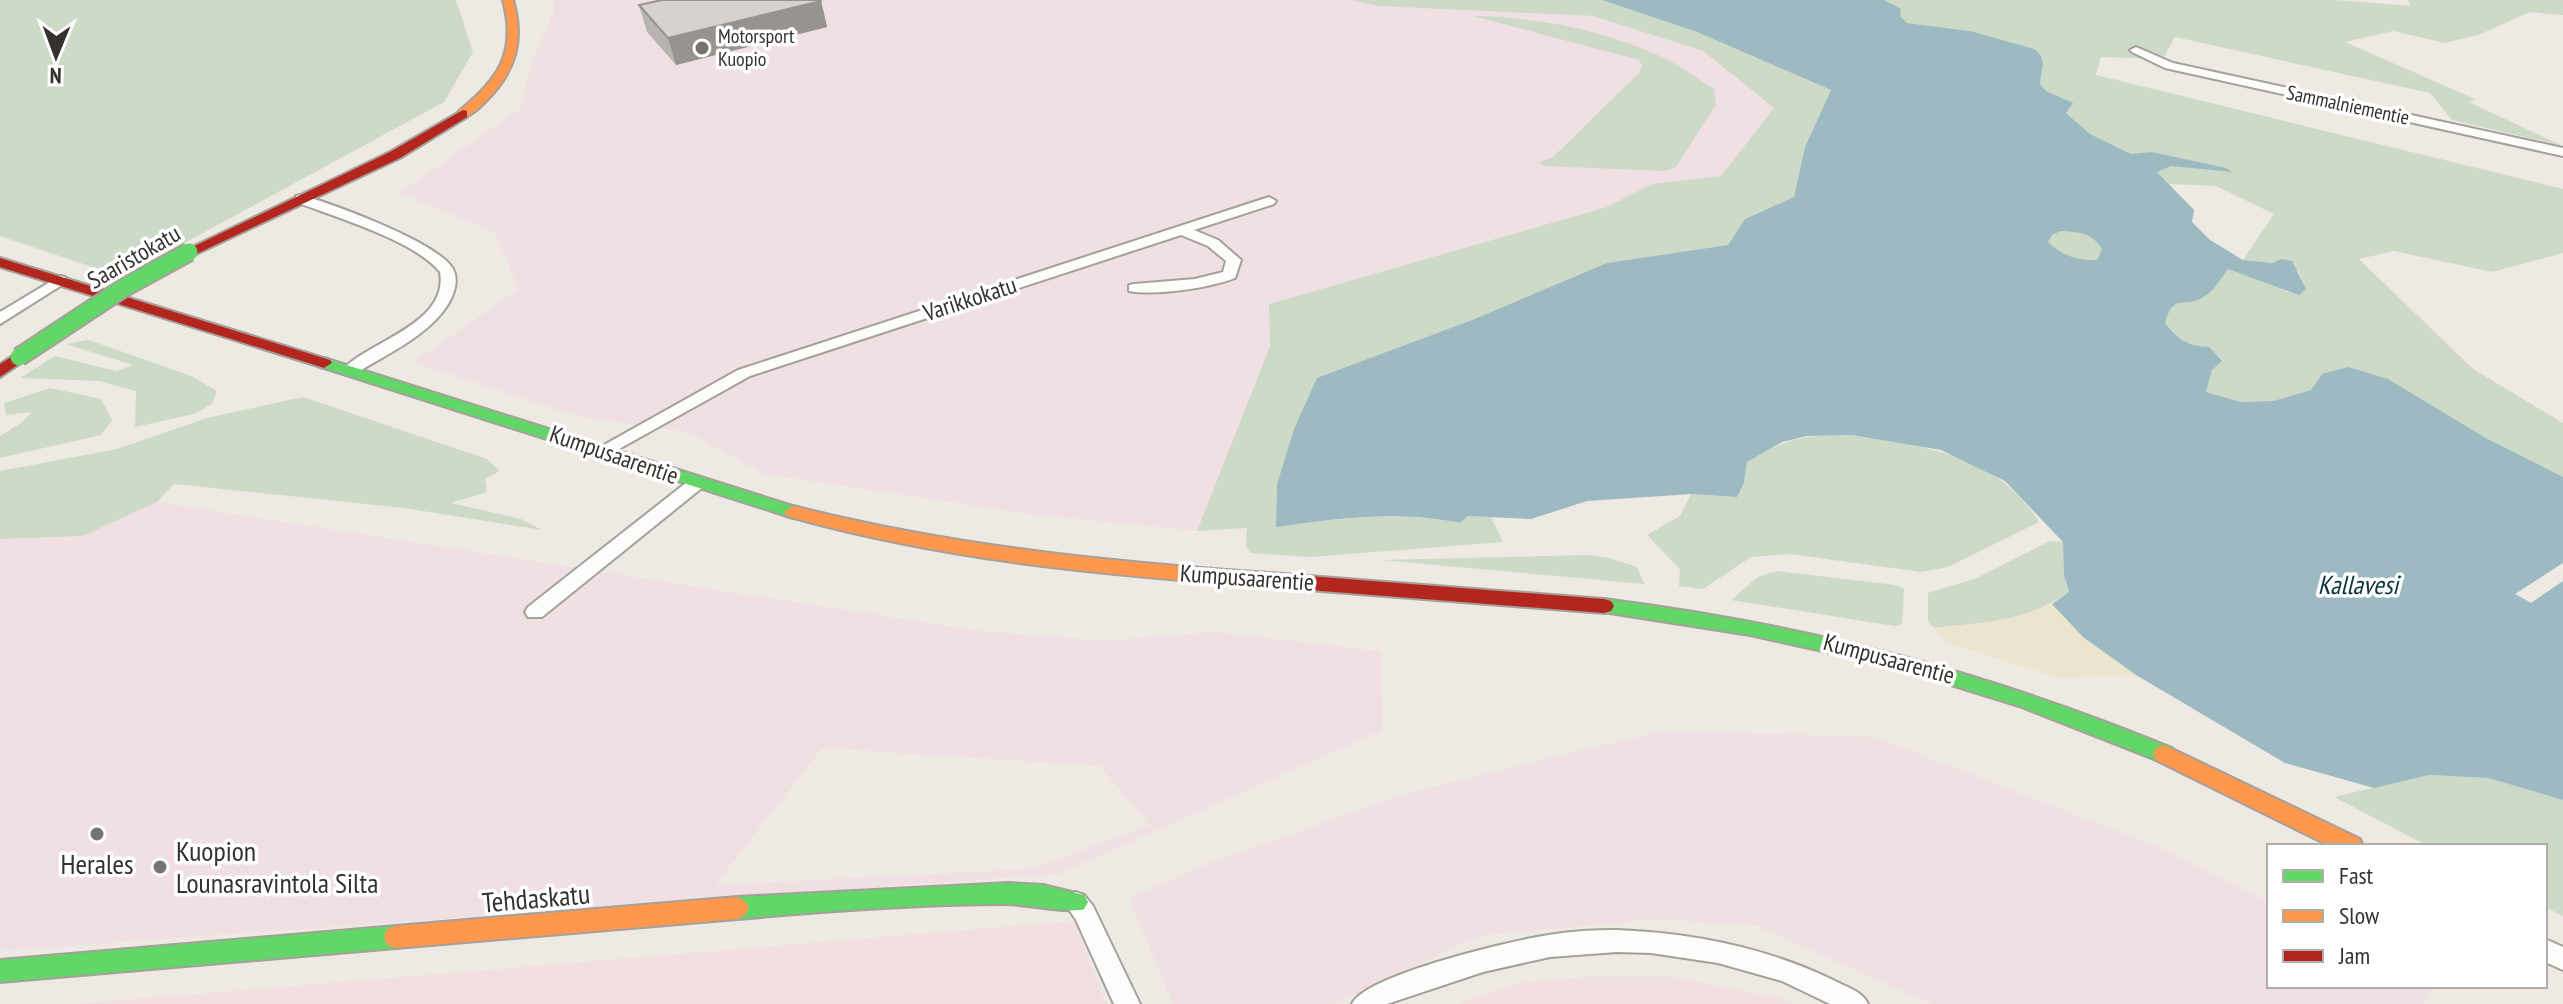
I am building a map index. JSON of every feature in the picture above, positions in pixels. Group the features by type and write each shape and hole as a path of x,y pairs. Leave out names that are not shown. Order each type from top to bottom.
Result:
{"street":[{"name":"Saaristokatu","path":"0,372 125,287 189,252 408,149 456,121 510,65 516,46 508,0"},
{"name":"Sammalniementie","path":"2136,50 2169,66 2563,152"},
{"path":"301,199 419,247 439,259 448,272 448,290 435,312 350,370"},
{"name":"Varikkokatu","path":"604,450 744,373 1269,201"},
{"path":"1134,288 1168,283 1209,285 1230,275 1234,260 1213,243 1182,230"},
{"path":"0,262 60,280"},
{"path":"0,319 60,280"},
{"name":"Kumpusaarentie","path":"60,280 604,450 697,483 893,539 1001,557 1187,574 1539,599 1714,620 1894,657 2040,704 2220,780 2348,844"},
{"path":"535,612 697,483"},
{"name":"Tehdaskatu","path":"0,971 876,897 1010,893 1055,896 1076,902 1085,913 1127,1004"},
{"path":"1365,1004 1382,993 1518,952 1586,941 1668,943 1726,953 1785,971 1855,1004"}],"shaded area":[{"path":"553,0 1350,0 1378,6 1593,16 1703,51 1774,108 1721,176 1652,184 1607,207 1269,304 1270,346 1197,531 1036,515 764,474 690,433 577,416 413,362 519,289 494,232 400,193 521,108 533,59 554,11"},
{"path":"157,502 980,631 1108,641 1213,632 1381,651 1383,730 1058,874 0,951 0,539 83,536","holes":["822,748 1100,766 1149,825 1032,869 715,885"]},
{"path":"1661,731 1875,737 2163,849 2267,901 2267,988 2431,988 2423,1004 1931,1004 1757,926 1657,919 1479,936 1334,1004 1173,1004 1129,898 1210,863 1408,793"},
{"path":"1074,921 1106,1004 73,1004 488,970"},
{"path":"1585,977 1674,977 1783,999 1794,1004 1458,1004 1521,983"}],"green space":[{"path":"0,0 456,0 473,52 444,102 122,277 0,236"},
{"path":"1350,0 1602,0 1697,32 1831,90 1805,147 1794,197 1745,219 1728,245 1608,263 1472,320 1317,379 1294,429 1277,484 1276,526 1391,516 1460,523 1468,516 1491,517 1503,542 1310,557 1251,553 1246,547 1247,528 1197,531 1270,346 1269,304 1607,207 1652,184 1721,176 1774,108 1703,51 1593,16 1378,6"},
{"path":"1884,0 2335,0 2411,6 2408,0 2563,0 2563,15 2530,12 2478,35 2445,43 2393,31 2345,42 2475,99 2469,102 2563,146 2452,120 2430,93 2175,37 2163,59 2101,57 2096,75 2563,189 2563,253 2492,272 2394,251 2359,259 2473,369 2563,423 2563,477 2484,437 2322,374 2311,390 2273,401 2241,402 2206,392 2212,370 2209,347 2184,341 2164,323 2175,304 2195,301 2206,295 2227,269 2275,284 2287,292 2306,289 2298,271 2281,259 2274,263 2243,260 2274,214 2216,186 2169,184 2157,172 2171,166 2226,168 2152,153 2131,154 2090,134 2066,113 2072,103 2046,91 2040,84 2041,73 1970,31 1907,23 1900,16 1900,9"},
{"path":"1473,16 1547,22 1620,40 1672,62 1714,89 1716,105 1675,168 1663,171 1544,166 1539,163 1554,156 1639,73 1642,66 1639,60"},
{"path":"2061,231 2079,233 2094,240 2102,249 2097,260 2071,256 2053,247 2048,242 2052,235"},
{"path":"89,340 191,376 217,391 212,404 194,414 135,427 136,391 99,381 20,378 55,356 116,371 133,365 66,344"},
{"path":"50,388 101,399 112,420 101,435 0,458 0,436 32,412 6,415 4,403"},
{"path":"303,397 487,459 500,471 485,479 487,492 451,503 521,519 542,530 404,508 174,484 157,502 83,536 0,539 0,471 117,449 207,418"},
{"path":"1852,435 1932,450 1980,467 2022,499 2039,522 1948,567 1922,572 1790,554 1751,557 1703,589 1679,586 1680,569 1647,535 1680,516 1691,494 1737,497 1744,483 1747,462 1762,453 1797,439"},
{"path":"2050,541 2063,542 2064,575 2069,592 2037,609 2005,619 1935,628 1928,622 1928,593 1977,578"},
{"path":"1588,555 1637,567 1644,584 1381,560"},
{"path":"1776,571 1896,585 1904,589 1902,624 1895,626 1731,600 1758,577"},
{"path":"2429,775 2488,778 2563,800 2563,916 2547,908 2547,844 2424,844 2334,797"}],"sand":[{"path":"2052,604 2083,637 2136,675 2058,678 1945,642 1935,628 2010,618"}],"water":[{"name":"Kallavesi","path":"1602,0 1884,0 1901,9 1900,16 1907,23 1970,31 2034,49 2042,61 2040,84 2046,91 2073,103 2066,113 2090,134 2131,154 2152,152 2226,168 2232,172 2171,166 2157,172 2194,210 2192,222 2210,240 2243,260 2292,261 2306,289 2299,295 2228,269 2206,295 2195,301 2175,304 2165,323 2179,338 2209,347 2222,361 2212,370 2206,392 2241,402 2273,401 2311,390 2322,374 2348,367 2388,379 2484,437 2563,477 2563,800 2488,778 2429,775 2374,788 2285,763 2136,675 2083,637 2052,604 2069,592 2064,575 2063,542 2005,481 1941,450 1852,435 1807,436 1782,442 1747,462 1744,483 1737,497 1691,494 1587,501 1531,519 1468,516 1460,523 1391,516 1276,527 1277,484 1294,429 1317,378 1472,320 1607,263 1728,245 1745,219 1794,197 1805,147 1831,90 1697,32","holes":["2061,231 2084,234 2094,240 2102,249 2097,260 2071,256 2048,242 2052,235"]}],"pier":[{"path":"2563,563 2563,581 2531,603 2515,594"}],"building":[{"path":"662,0 821,1 668,38 639,5"}],"traffic: fast":[{"path":"19,357 125,287 189,252"},
{"path":"324,363 793,512"},
{"path":"1604,606 1750,628 1890,659 2027,700 2164,754"},
{"path":"737,908 992,894 1043,895 1076,902"},
{"path":"0,971 396,937"}],"traffic: slow":[{"path":"463,114 489,91 507,64 514,34 508,0"},
{"path":"793,512 975,551 1097,566 1283,581"},
{"path":"2164,754 2348,844"},
{"path":"396,937 737,908"}],"traffic: jam":[{"path":"189,252 395,155 463,114"},
{"path":"0,262 324,363"},
{"path":"0,372 19,357"},
{"path":"1283,581 1604,606"}],"place":[{"name":"Motorsport Kuopio","path":"702,48"},
{"name":"Herales","path":"97,834"},
{"name":"Kuopion Lounasravintola Silta","path":"160,867"}]}
